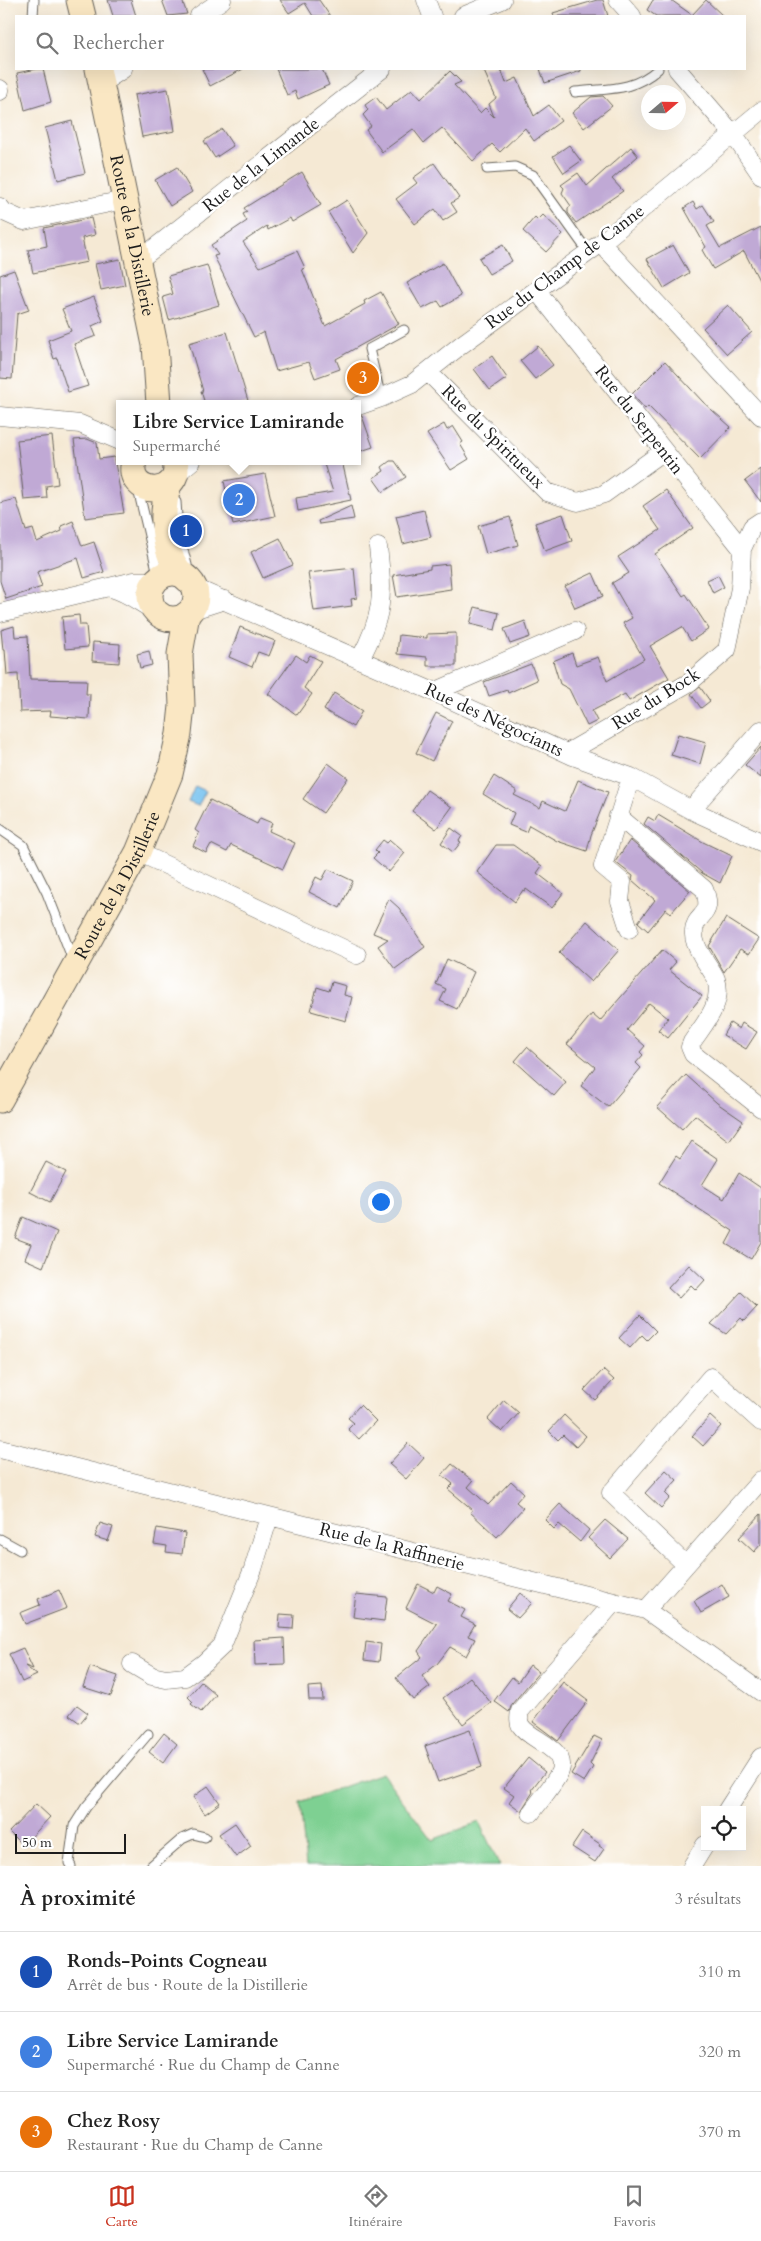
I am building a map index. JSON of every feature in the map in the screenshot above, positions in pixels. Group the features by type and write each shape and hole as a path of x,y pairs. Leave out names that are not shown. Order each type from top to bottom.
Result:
{"street":[{"path":"79,0 83,15"},
{"path":"200,15 222,0"},
{"path":"426,0 432,15"},
{"path":"465,15 502,0"},
{"path":"618,0 631,15"},
{"path":"100,76 120,70"},
{"name":"Rue de la Limande","path":"139,260 381,70"},
{"path":"678,70 734,134 761,175"},
{"name":"Route de la Distillerie","path":"100,76 155,345 159,400"},
{"name":"Rue du Champ de Canne","path":"361,405 412,384 461,345 595,248 761,112"},
{"path":"0,207 4,212 24,221 124,200"},
{"path":"595,248 761,416"},
{"name":"Rue du Serpentin","path":"537,291 742,549"},
{"name":"Rue du Spiritueux","path":"428,372 548,492 578,502 604,494 664,451"},
{"path":"0,416 80,424 116,442"},
{"path":"138,475 157,490 177,472"},
{"path":"177,472 164,502 163,517 169,549 190,595"},
{"path":"138,475 163,517"},
{"name":"Rue du Bock","path":"567,753 690,682 726,650 740,588 742,549 752,527 761,521"},
{"path":"360,660 377,625 382,594 378,547"},
{"path":"157,613 151,604 150,596 167,566 169,549"},
{"path":"0,613 134,581 176,574 190,595"},
{"path":"111,588 124,591 137,602 157,613 174,619 190,595"},
{"name":"Route de la Distillerie","path":"0,1100 138,852 170,774 179,734 182,706 180,654 190,595"},
{"name":"Rue des Négociants","path":"190,595 224,600 434,692 567,753 631,777 691,810 761,842"},
{"name":"Route de la Distillerie","path":"157,613 173,636 180,654"},
{"path":"434,692 575,631"},
{"path":"691,810 761,730"},
{"path":"629,929 620,901 622,882 602,866 607,856 631,777"},
{"path":"618,816 704,889 708,899 707,909 694,929 694,940 716,979 718,993 714,1009 690,1048 693,1054 761,1108"},
{"path":"138,852 357,955"},
{"path":"686,1565 611,1493 711,1377 761,1422"},
{"name":"Rue de la Raffinerie","path":"0,1449 646,1610 761,1692"},
{"path":"646,1610 761,1480"},
{"path":"132,1664 152,1676 166,1679 185,1677 222,1646 253,1569 268,1517"},
{"path":"531,1814 560,1771 560,1760 555,1752 521,1726 520,1711 614,1602"},
{"path":"730,1806 761,1757"},
{"path":"692,1866 701,1851"}],"lane":[{"path":"33,15 34,0"},
{"path":"575,92 624,88 645,80 657,70"},
{"path":"487,169 515,167 533,175 595,248"},
{"path":"381,398 369,349 404,330"},
{"path":"177,472 178,531 190,595"},
{"path":"138,475 159,578"},
{"path":"0,829 24,845 47,893 75,965"},
{"path":"0,1539 20,1550"},
{"path":"71,1866 69,1863 74,1826 86,1807 148,1734"},
{"path":"150,1866 182,1839 193,1834 205,1837"}],"green space":[{"path":"382,1773 432,1840 479,1822 500,1866 306,1866 300,1802"}],"water":[{"path":"195,786 206,791 198,806 188,802"}],"building":[{"path":"108,0 131,0 136,15 113,15"},
{"path":"162,0 182,0 187,14 168,15"},
{"path":"280,0 319,0 329,15 312,15 305,3 289,13"},
{"path":"597,0 603,0 608,15 554,15 553,13"},
{"path":"653,0 671,0 692,15 654,15 647,10"},
{"path":"706,0 722,15 692,15"},
{"path":"43,70 51,102 25,110 17,73"},
{"path":"202,70 241,70 210,86"},
{"path":"276,70 322,70 329,85 298,99 295,91 287,95"},
{"path":"483,70 501,70 506,83 517,78 534,116 549,105 561,121 534,141 525,128 500,152 492,144 473,161 442,128 424,143 413,129 382,152 366,130 371,126 363,115 368,110 365,105 376,97 386,110 412,89 421,99 450,71 461,82 454,85 480,113 485,108 494,117 489,104 496,98"},
{"path":"540,70 581,70 581,71 545,83"},
{"path":"168,89 175,131 142,137 134,95"},
{"path":"603,96 612,106 584,128 572,113 591,97"},
{"path":"72,121 85,173 58,180 45,128"},
{"path":"222,129 233,146 215,158 204,141"},
{"path":"569,145 581,161 564,173 553,156"},
{"path":"631,147 638,156 612,179 623,191 576,223 568,213 568,208 571,206 562,193 564,188 561,185 578,173 587,186"},
{"path":"434,163 459,198 451,203 457,212 443,221 435,209 415,224 396,199 417,183 413,178"},
{"path":"177,167 192,192 170,206 155,180"},
{"path":"302,172 321,205 292,222 290,218 268,230 267,226 243,242 260,267 297,251 305,268 302,269 325,326 365,304 364,301 381,292 399,324 336,359 340,369 315,378 309,362 276,371 264,332 254,337 214,256 218,255 211,245 247,221 243,214 247,212 244,208"},
{"path":"347,200 368,233 353,253 328,212"},
{"path":"693,202 697,209 703,205 714,222 707,226 720,248 761,227 761,284 744,251 713,269 702,250 706,247 684,208"},
{"path":"543,215 563,234 546,252 523,231 535,217 538,220"},
{"path":"91,218 95,235 82,238 87,262 33,273 28,250 47,246 44,228"},
{"path":"503,245 512,261 489,274 479,258"},
{"path":"673,245 689,273 664,288 647,259"},
{"path":"120,259 125,285 101,290 95,264"},
{"path":"443,263 461,296 442,307 438,301 422,309 407,283"},
{"path":"207,265 219,305 169,320 163,297 173,294 168,276"},
{"path":"14,270 29,310 17,314 12,379 0,378 0,275"},
{"path":"94,297 103,321 92,326 96,336 74,344 88,386 68,392 57,358 54,359 48,340 71,331 62,309"},
{"path":"728,305 752,332 727,354 703,328"},
{"path":"227,332 248,400 204,400 201,391 203,391 189,343"},
{"path":"538,346 553,365 535,379 520,361"},
{"path":"492,356 507,378 490,390 474,369"},
{"path":"665,361 703,402 731,427 700,459 648,406 645,409 632,394"},
{"path":"361,416 362,416 373,447 361,451"},
{"path":"444,424 447,430 453,426 463,442 460,444 469,459 451,470 427,434"},
{"path":"52,436 58,484 46,486 47,498 24,500 17,440"},
{"path":"87,439 97,443 99,459 114,457 124,513 85,518 74,440"},
{"path":"390,461 395,461 406,477 383,492 373,478 384,471 382,467"},
{"path":"324,465 343,465 351,500 298,511 296,498 333,492"},
{"path":"761,469 761,502 745,481"},
{"path":"265,474 275,516 233,525 224,481"},
{"path":"666,490 693,528 655,554 683,596 686,594 709,629 691,641 682,627 650,646 669,678 629,701 625,694 592,711 597,721 587,726 569,689 560,684 553,661 572,653 576,665 598,657 607,681 644,659 623,623 632,618 612,583 629,573 618,557 660,530 643,506"},
{"path":"16,499 26,531 33,529 37,542 62,531 61,526 73,521 82,546 94,542 104,572 84,578 78,558 37,572 42,587 6,599 0,581 0,503"},
{"path":"351,506 354,519 319,524 318,521"},
{"path":"424,510 431,537 403,544 396,516"},
{"path":"563,514 572,541 545,551 535,523"},
{"path":"510,517 518,545 486,554 478,526"},
{"path":"280,538 293,565 263,578 251,552"},
{"path":"449,564 451,589 397,597 393,575 430,569 430,566"},
{"path":"354,568 357,598 351,599 352,606 314,611 308,573"},
{"path":"593,573 603,596 575,608 565,586"},
{"path":"718,575 724,587 713,593 707,580"},
{"path":"475,607 499,613 495,630 470,624"},
{"path":"79,615 80,625 86,625 88,647 65,649 62,617"},
{"path":"525,621 530,637 510,644 504,629"},
{"path":"14,626 15,637 28,636 30,679 87,680 86,694 90,694 89,719 50,716 51,711 20,712 18,674 7,675 1,630"},
{"path":"240,627 275,641 269,656 258,652 252,667 229,657"},
{"path":"456,633 456,666 427,666 427,657 397,654 399,635 427,638 427,634"},
{"path":"93,642 120,644 119,663 92,661"},
{"path":"149,651 152,665 140,668 137,654"},
{"path":"296,655 306,662 310,655 321,661 304,688 312,694 297,715 268,694"},
{"path":"531,664 537,680 508,693 507,690 489,696 484,682"},
{"path":"700,687 710,701 701,708 691,694"},
{"path":"334,693 362,711 353,727 324,710"},
{"path":"436,713 452,721 432,761 416,753"},
{"path":"678,734 706,742 700,764 671,755"},
{"path":"761,747 761,778 745,765"},
{"path":"328,763 348,778 323,813 303,799"},
{"path":"494,776 517,791 514,795 540,808 543,801 565,811 578,780 608,792 591,835 587,851 557,841 529,825 526,832 509,825 514,813 483,794"},
{"path":"427,790 452,807 436,829 412,811"},
{"path":"210,800 257,824 260,818 272,823 269,831 295,843 283,869 231,845 227,852 211,844 206,853 193,846 199,833 195,830"},
{"path":"658,815 703,842 732,856 720,883 702,873 644,824 648,817 655,821"},
{"path":"451,828 462,836 459,841 461,842 453,852 441,843"},
{"path":"383,840 387,843 390,840 405,853 389,872 373,858 378,853 375,850"},
{"path":"630,840 690,891 671,913 666,909 648,931 638,922 655,900 632,880 633,876 615,862"},
{"path":"496,845 513,845 542,866 537,873 563,893 552,908 526,889 525,891 523,890 515,902 477,872"},
{"path":"328,869 353,881 340,908 309,892 316,877 322,880"},
{"path":"389,899 399,908 425,947 395,969 378,946 388,939 373,933"},
{"path":"726,918 759,939 749,954 740,949 724,972 709,946"},
{"path":"587,921 619,950 591,982 559,953"},
{"path":"662,950 676,962 669,970 702,996 668,1038 658,1030 668,1018 649,1003 627,1030 645,1046 640,1052 643,1055 636,1063 641,1068 608,1107 581,1086 595,1067 567,1044 592,1014 600,1021"},
{"path":"447,959 474,972 457,1009 440,1001 446,989 436,984"},
{"path":"332,982 346,986 344,995 352,997 346,1021 311,1011 317,987 329,991"},
{"path":"730,1023 739,1029 742,1023 757,1032 746,1049 723,1035"},
{"path":"527,1047 566,1082 554,1096 515,1061"},
{"path":"686,1075 717,1103 743,1121 729,1141 695,1115 682,1129 657,1107"},
{"path":"692,1141 718,1159 702,1185 724,1199 739,1173 761,1188 761,1242 751,1259 726,1244 733,1231 659,1183 676,1156 680,1159"},
{"path":"46,1162 66,1172 50,1202 30,1192"},
{"path":"23,1217 57,1232 43,1267 25,1259 31,1244 15,1238"},
{"path":"689,1265 705,1280 696,1290 691,1285 679,1298 668,1288"},
{"path":"741,1292 757,1307 744,1321 741,1318 726,1334 711,1324"},
{"path":"640,1315 656,1331 647,1340 642,1335 630,1348 619,1338"},
{"path":"603,1370 614,1380 595,1400 584,1390"},
{"path":"504,1400 519,1413 502,1432 488,1419"},
{"path":"360,1405 376,1421 359,1439 348,1429 354,1423 348,1418"},
{"path":"564,1415 586,1436 576,1447 563,1435 558,1440 549,1431"},
{"path":"710,1416 721,1426 703,1446 692,1436"},
{"path":"408,1443 424,1458 406,1479 389,1464"},
{"path":"452,1464 473,1481 468,1487 488,1505 511,1481 524,1493 516,1502 523,1508 497,1537 470,1512 473,1510 448,1489 453,1484 442,1475"},
{"path":"666,1470 677,1480 665,1493 670,1498 661,1508 645,1493"},
{"path":"560,1504 589,1530 580,1542 559,1524 554,1529 545,1520"},
{"path":"761,1514 761,1544 754,1552 739,1538"},
{"path":"605,1520 628,1539 610,1558 588,1538"},
{"path":"100,1523 113,1527 108,1541 95,1537"},
{"path":"157,1528 185,1533 182,1554 166,1552 167,1546 154,1544"},
{"path":"418,1584 434,1592 437,1586 452,1594 448,1601 465,1610 461,1617 475,1624 468,1636 475,1639 466,1656 450,1647 437,1664 422,1676 430,1687 413,1700 396,1678 422,1657 418,1651 437,1624 406,1608"},
{"path":"722,1584 729,1597 701,1613 694,1601"},
{"path":"59,1590 67,1608 25,1624 20,1613 40,1605 38,1599"},
{"path":"520,1593 532,1603 518,1618 507,1609"},
{"path":"356,1594 387,1597 384,1621 353,1617"},
{"path":"280,1614 294,1615 293,1629 279,1628"},
{"path":"284,1638 285,1664 255,1665 254,1640"},
{"path":"366,1642 381,1644 379,1662 364,1660"},
{"path":"23,1648 33,1669 25,1666 37,1675 22,1682 9,1654"},
{"path":"530,1665 539,1672 512,1704 509,1712 494,1701 512,1677 518,1682"},
{"path":"90,1667 118,1676 111,1696 83,1687"},
{"path":"470,1677 491,1703 463,1724 443,1698"},
{"path":"201,1682 216,1695 201,1712 191,1704 193,1702 188,1697"},
{"path":"563,1682 588,1701 558,1741 533,1722"},
{"path":"322,1686 323,1700 309,1700 308,1687"},
{"path":"77,1705 88,1713 80,1723 69,1715"},
{"path":"470,1730 482,1767 438,1782 425,1746"},
{"path":"164,1733 177,1744 163,1763 149,1752"},
{"path":"594,1736 602,1740 590,1764 593,1767 584,1782 571,1774"},
{"path":"528,1758 545,1772 531,1790 533,1792 521,1811 509,1802 514,1795 504,1788"},
{"path":"208,1786 220,1803 205,1814 193,1797"},
{"path":"36,1804 50,1817 23,1846 9,1832"},
{"path":"235,1823 251,1846 236,1857 219,1834"},
{"path":"582,1832 600,1844 599,1846 604,1849 595,1862 572,1847"}],"place":[{"name":"Chez Rosy","path":"363,378"},
{"name":"Libre Service Lamirande","path":"239,500"},
{"name":"Ronds-Points Cogneau","path":"186,531"}]}
